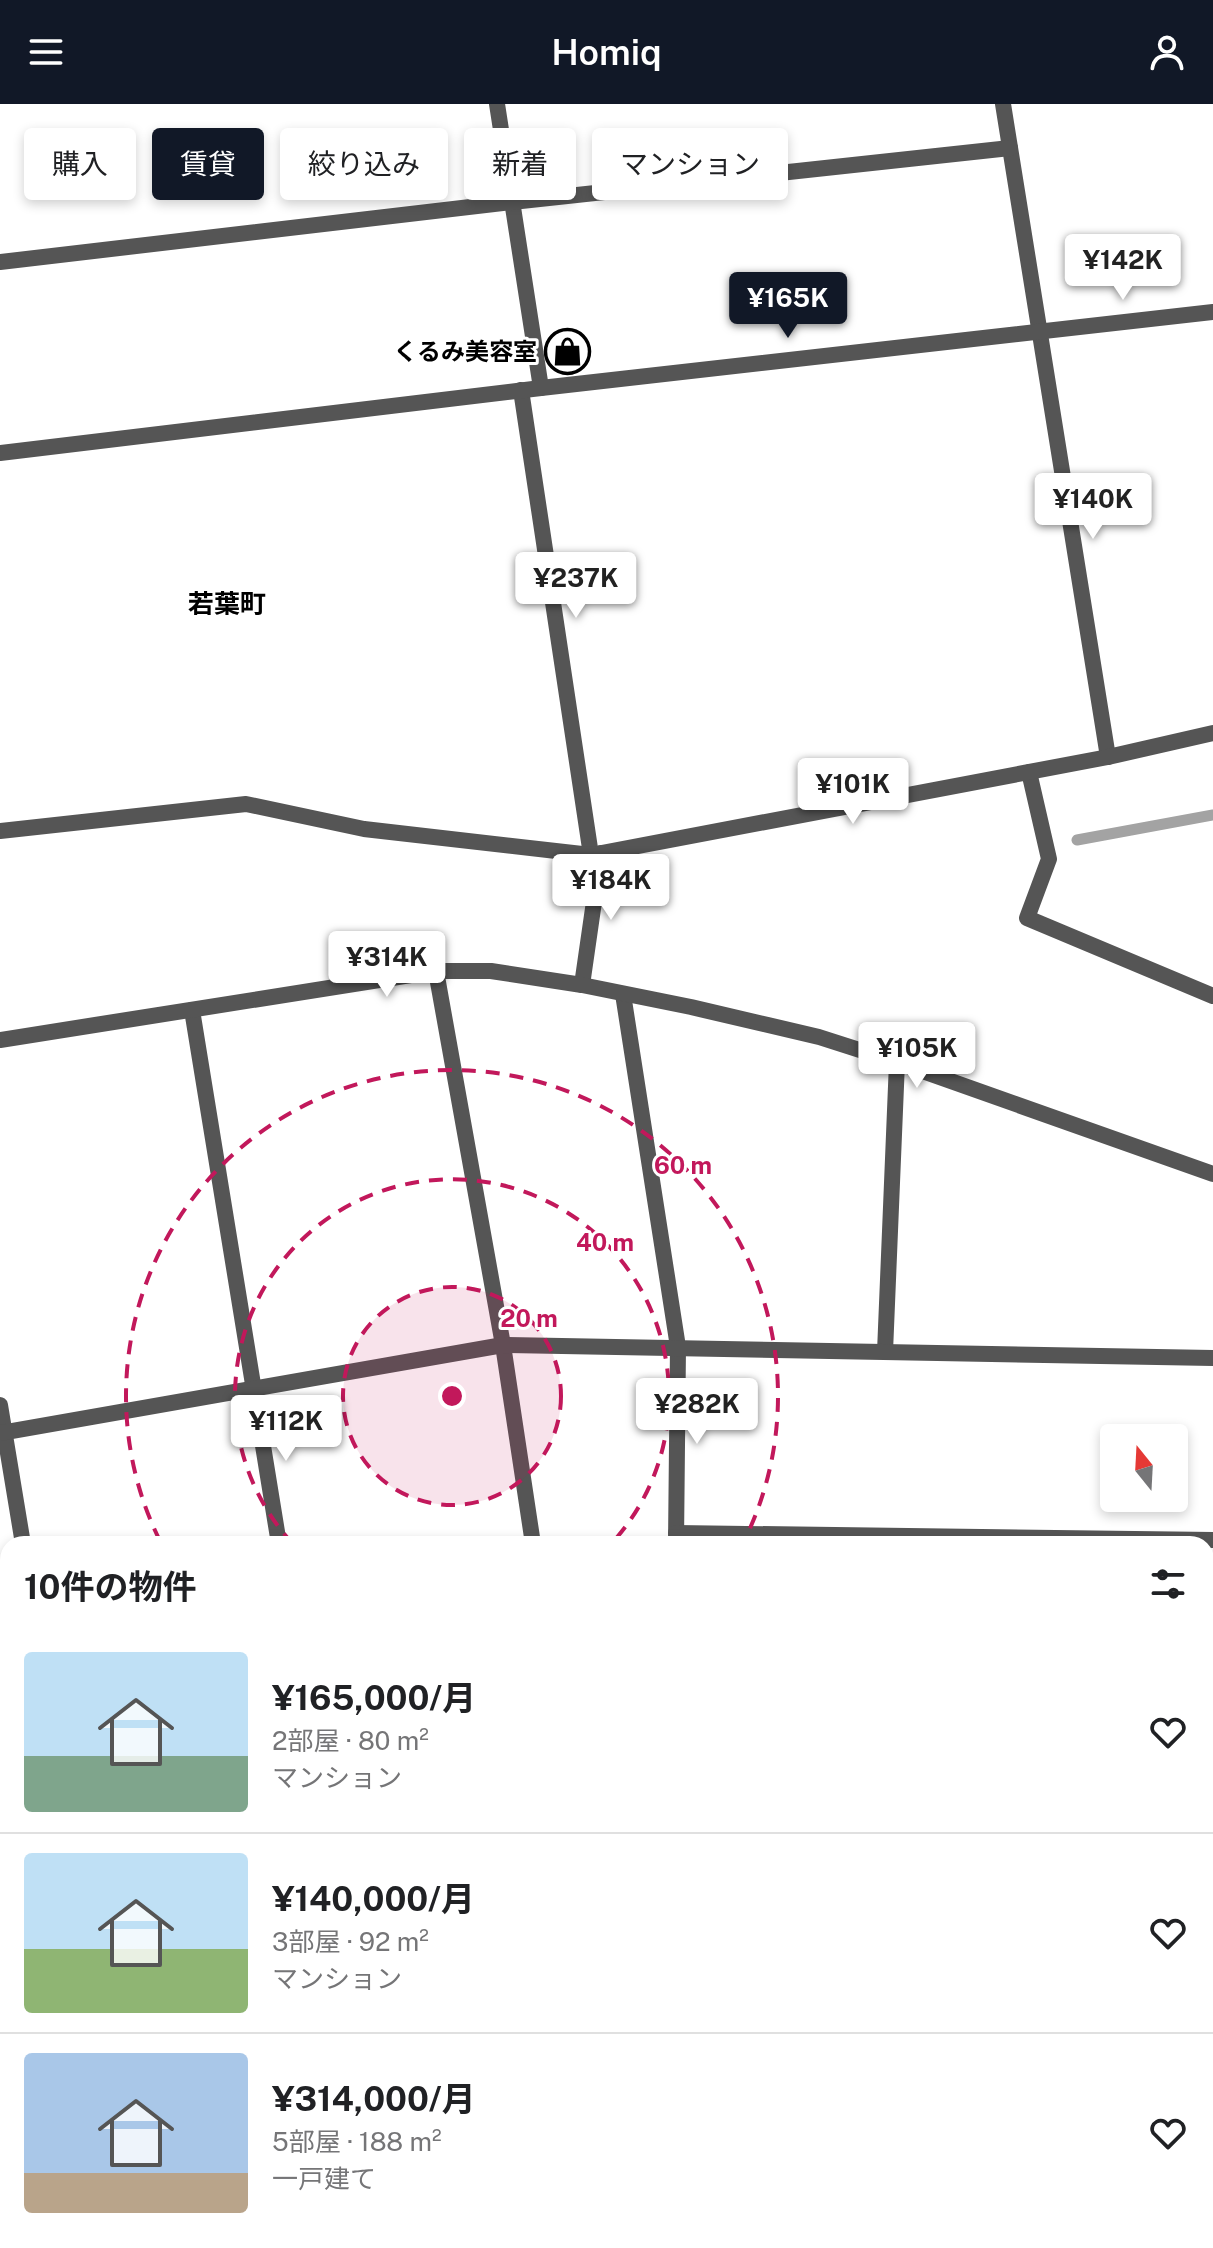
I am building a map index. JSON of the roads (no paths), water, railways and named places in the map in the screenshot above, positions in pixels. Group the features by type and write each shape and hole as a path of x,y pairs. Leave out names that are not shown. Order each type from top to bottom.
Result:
{"street":[{"path":"497,104 541,388"},
{"path":"1003,104 1108,757"},
{"path":"0,262 1010,148"},
{"path":"0,453 521,390 1213,312"},
{"path":"521,390 596,854 582,985"},
{"path":"0,831 246,804 364,829 596,854 1108,757 1213,733"},
{"path":"1029,772 1049,859 1027,918 1213,996"},
{"path":"436,971 503,1345 532,1536"},
{"path":"0,1040 436,971 491,971 582,985 819,1037 1213,1174"},
{"path":"623,994 678,1347 676,1536"},
{"path":"192,1010 278,1536"},
{"path":"885,1352 897,1062"},
{"path":"2,1432 503,1345 1213,1358"},
{"path":"0,1405 22,1536"}],"waterway":[{"path":"1077,840 1213,815"}],"place":[{"name":"くるみ美容室","path":"568,351"}],"district":[{"name":"若葉町","path":"227,603"}]}
